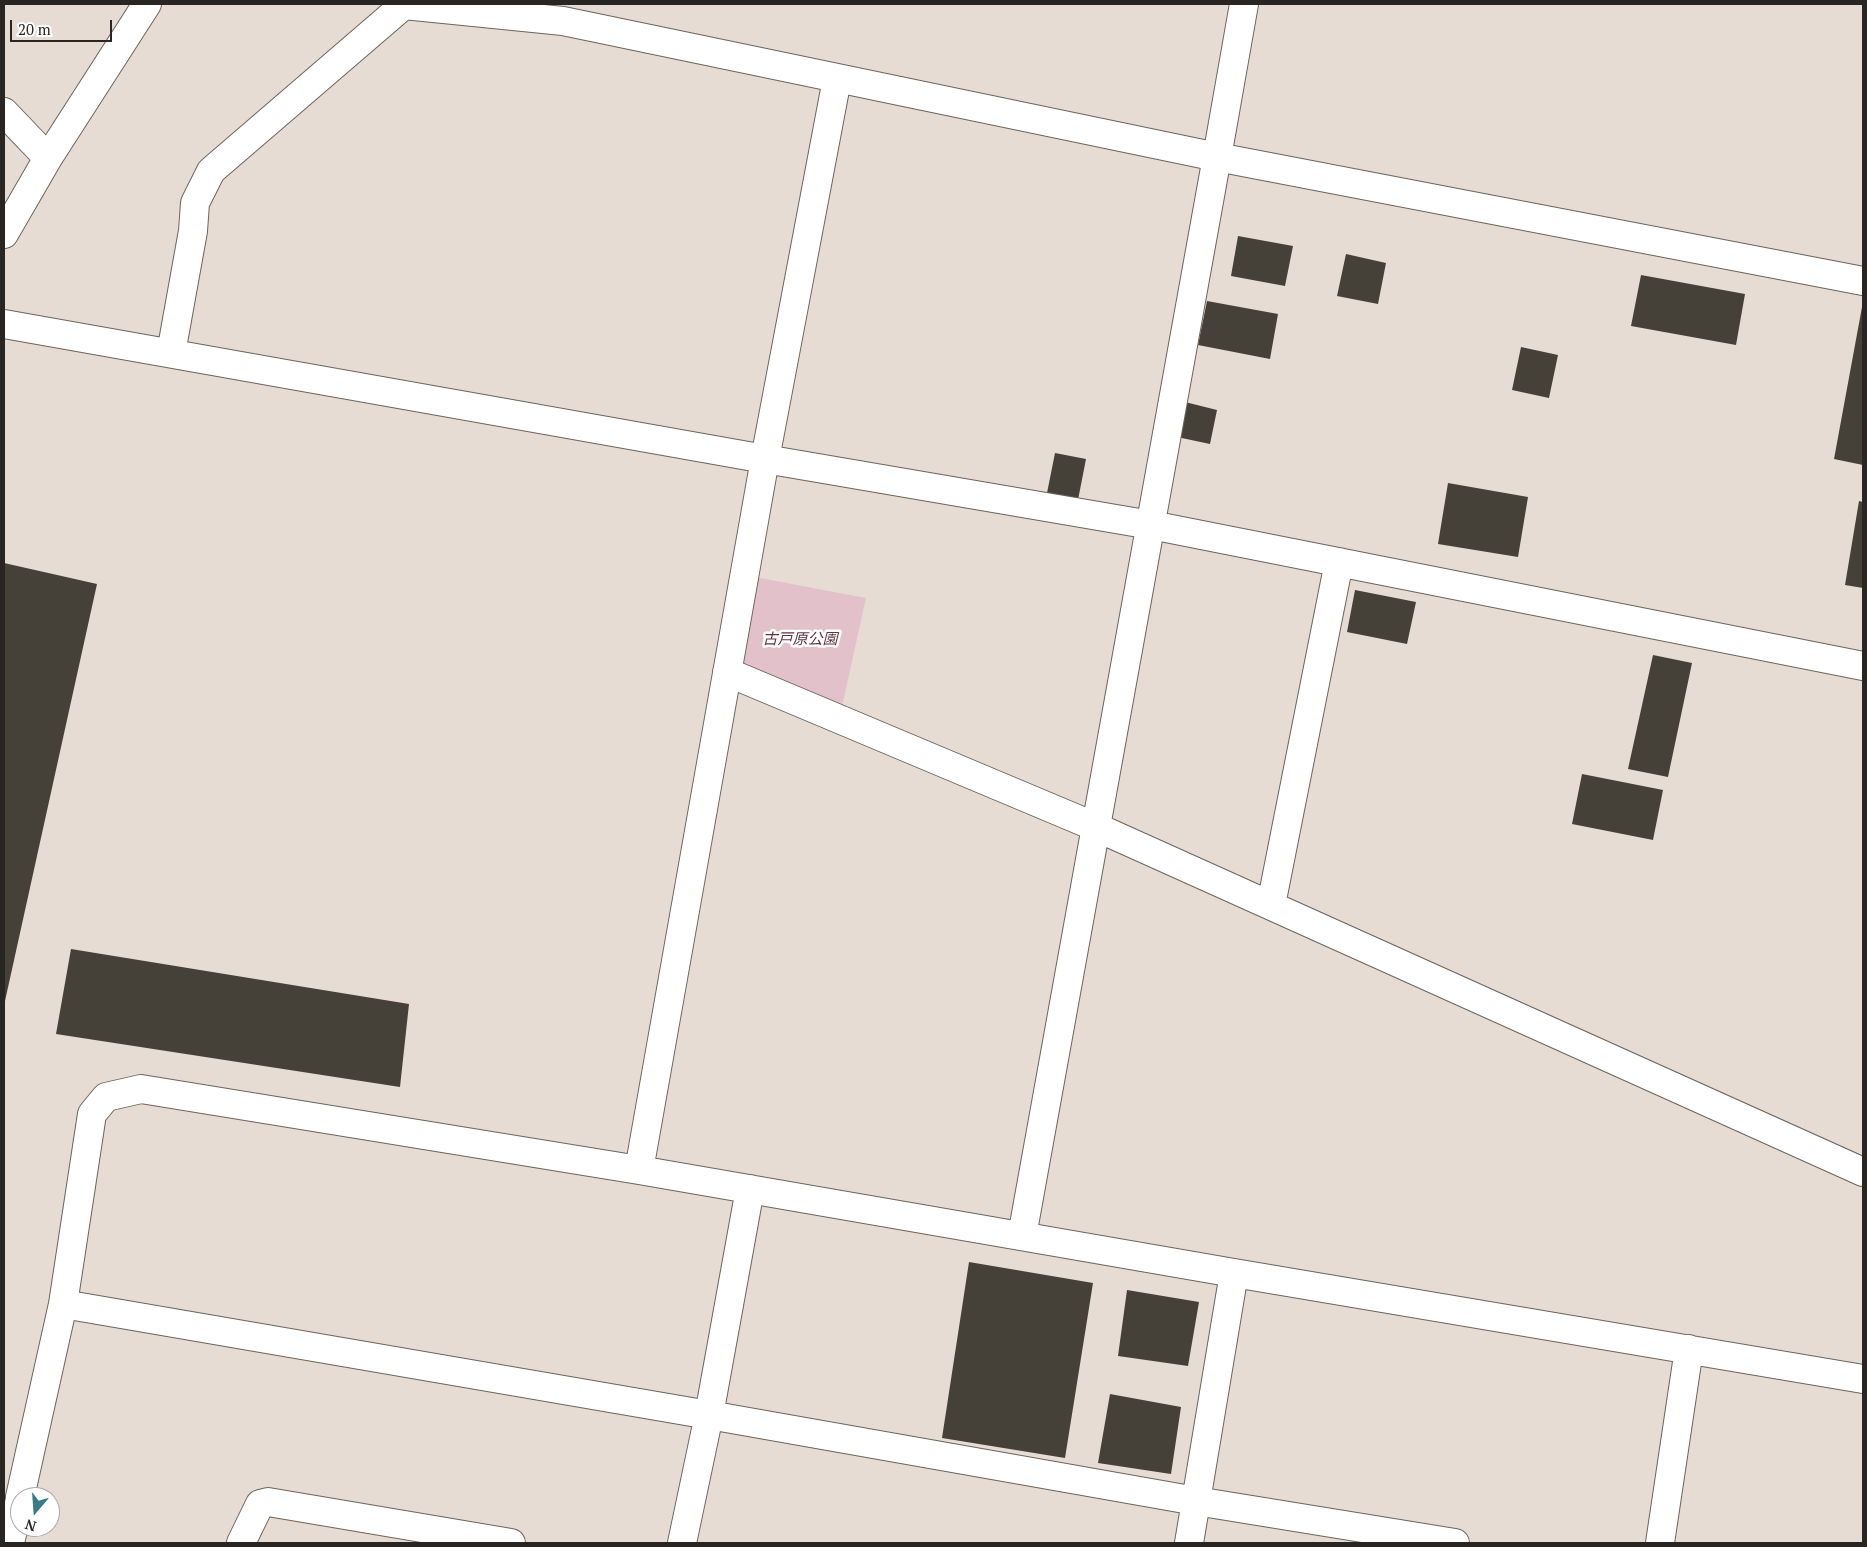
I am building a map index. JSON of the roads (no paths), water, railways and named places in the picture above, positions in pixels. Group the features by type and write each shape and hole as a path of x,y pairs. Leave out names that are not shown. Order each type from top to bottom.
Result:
{"street":[{"path":"4,234 48,158 147,4"},
{"path":"1022,1236 1244,4"},
{"path":"170,353 193,231 195,203 211,171 404,5 563,21 1217,158 1863,281"},
{"path":"639,1170 764,459 837,78"},
{"path":"4,112 48,158"},
{"path":"4,324 764,459 1151,524 1863,666"},
{"path":"1271,905 1339,562"},
{"path":"726,672 1096,827 1863,1172"},
{"path":"22,1487 63,1304 92,1114 106,1097 141,1089 639,1170 1863,1379"},
{"path":"682,1543 709,1415 750,1189"},
{"path":"1189,1543 1234,1273"},
{"path":"63,1304 1196,1501 1456,1543"},
{"path":"1660,1543 1689,1349"},
{"path":"241,1543 260,1504 268,1502 511,1543"}],"park label":[{"name":"古戸原公園","path":"800,640"}]}
